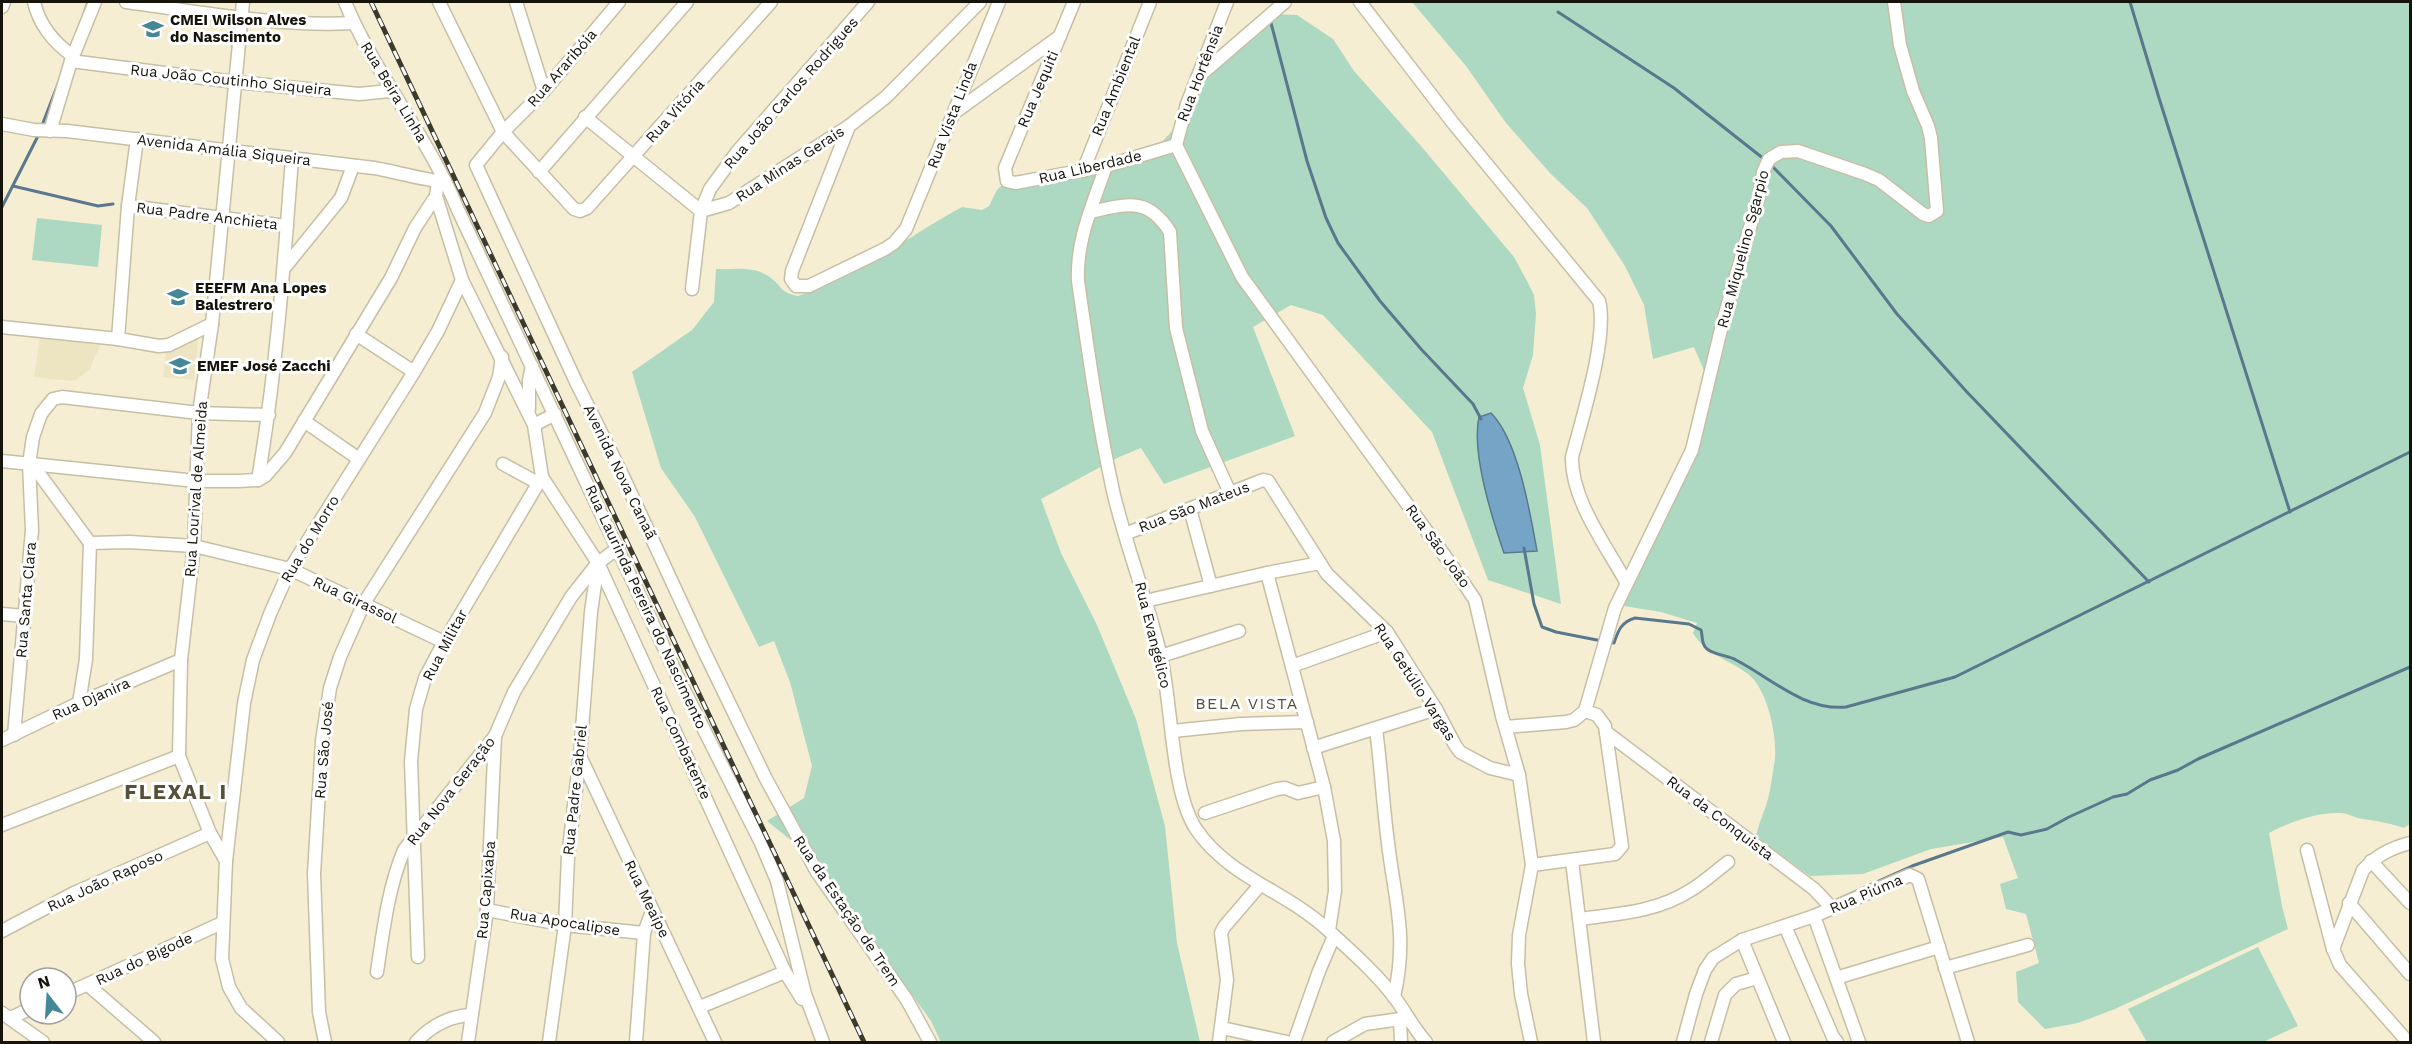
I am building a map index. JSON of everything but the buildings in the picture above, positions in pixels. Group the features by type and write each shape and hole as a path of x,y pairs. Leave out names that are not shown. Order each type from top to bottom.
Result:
{"street":[{"path":"2,7 4,2"},
{"path":"34,2 41,23 72,58"},
{"path":"49,131 72,58 95,2"},
{"path":"126,2 240,17 327,24 353,23"},
{"name":"Rua Lourival de Almeida","path":"226,861 210,833 179,756 181,660 194,546 199,413 212,324 243,2"},
{"name":"Rua Beira Linha","path":"345,2 353,23 390,91 430,151 442,182"},
{"path":"439,2 503,132 539,172 687,2"},
{"path":"516,2 544,91"},
{"name":"Rua Vitória","path":"539,172 574,209 580,211 588,208 771,2"},
{"name":"Rua João Carlos Rodrigues","path":"692,289 701,211 710,189 737,152 860,14 868,2"},
{"name":"Rua Minas Gerais","path":"701,211 729,203 781,172 849,126 886,97 980,2"},
{"name":"Rua Vista Linda","path":"849,126 792,271 791,279 796,286 809,286 885,249 894,243 906,229 971,64 999,2"},
{"name":"Rua Jequiti","path":"1005,178 1005,168 1074,2"},
{"name":"Rua Ambiental","path":"1083,171 1150,2"},
{"name":"Rua Hortênsia","path":"1176,145 1196,79 1227,2"},
{"path":"1196,79 1285,2"},
{"path":"1360,2 1453,123 1599,301 1602,324 1572,457 1572,468 1579,496 1626,582"},
{"name":"Rua Miquelino Sgarpio","path":"1585,711 1614,608 1692,450 1723,321 1759,196 1762,172 1769,159 1781,152 1798,151 1879,180 1923,214 1929,216 1937,211 1931,138 1913,91 1900,45 1894,2"},
{"name":"Rua Araribóia","path":"476,165 503,132 544,91 615,3"},
{"path":"954,112 1060,36"},
{"name":"Rua João Coutinho Siqueira","path":"72,58 235,82 359,94 390,91"},
{"path":"585,117 701,211"},
{"name":"Avenida Amália Siqueira","path":"2,124 34,130 228,150 353,166 408,174 442,182"},
{"path":"117,339 128,207 137,140"},
{"name":"Rua Liberdade","path":"1005,178 1010,183 1015,183 1083,171 1176,145"},
{"name":"Rua São João","path":"1176,145 1242,278 1470,590 1475,600 1520,776 1532,865 1519,935 1518,964 1521,994 1531,1042"},
{"path":"258,480 269,415 285,267 292,158"},
{"name":"Avenida Nova Canaã","path":"476,165 766,779"},
{"path":"285,267 340,198 353,166"},
{"name":"Rua Evangélico","path":"1106,166 1080,246 1078,281 1098,417 1114,493 1161,656 1188,815 1212,848 1260,885 1301,907 1331,933 1394,997 1404,1019 1426,1042"},
{"path":"2,461 196,481 258,480 265,476 278,461 304,421 391,278 415,228 436,196 442,182"},
{"name":"Rua Laurinda Pereira do Nascimento","path":"442,182 555,414 682,686 761,843 777,881 811,1014 823,1042"},
{"path":"436,196 462,280 532,419"},
{"path":"1090,212 1136,204 1155,216 1170,232 1176,328 1202,431 1230,493"},
{"name":"Rua Padre Anchieta","path":"128,207 287,226"},
{"name":"Rua do Morro","path":"278,1042 248,1016 230,987 222,959 226,861 244,703 253,660 290,569 414,372 438,331 462,280"},
{"path":"2,327 163,346 212,324"},
{"path":"356,334 414,372"},
{"name":"Rua São José","path":"325,1042 319,1012 314,874 322,741 330,688 344,648 364,603 485,413 498,377 502,357"},
{"path":"532,366 528,392 540,480"},
{"name":"Rua Santa Clara","path":"14,735 32,530 33,436 41,414 53,399 62,397 199,413"},
{"path":"199,413 269,415"},
{"path":"532,419 555,414"},
{"path":"304,421 359,459"},
{"path":"31,464 90,543 86,659 79,703"},
{"path":"503,464 540,480"},
{"name":"Rua Combatente","path":"540,480 598,563 785,972 811,1014"},
{"name":"Rua Militar","path":"418,957 411,762 416,709 425,678 444,642 540,480"},
{"name":"Rua São Mateus","path":"1125,534 1263,480"},
{"name":"Rua Getúlio Vargas","path":"1263,480 1271,484 1320,563 1335,582 1387,632 1436,709 1460,752 1490,768 1520,776"},
{"path":"1190,509 1211,586"},
{"name":"Rua Girassol","path":"90,543 129,542 194,546 290,569 444,642"},
{"path":"598,563 618,548"},
{"name":"Rua Nova Geração","path":"377,972 397,867 404,850 495,736 514,692 570,597 598,563"},
{"name":"Rua Padre Gabriel","path":"549,1042 565,925 568,857 598,563"},
{"path":"1145,601 1320,563"},
{"path":"1266,573 1324,787 1334,841 1336,871 1331,933 1294,1042"},
{"path":"2,614 24,616"},
{"path":"1161,656 1239,631"},
{"path":"1292,666 1387,632"},
{"name":"Rua Djanira","path":"2,740 79,703 181,660"},
{"path":"1313,748 1436,709"},
{"path":"1506,727 1566,722 1574,720 1585,711"},
{"name":"Rua da Conquista","path":"1585,711 1598,715 1606,732 1814,889 1832,908"},
{"path":"1173,731 1241,724 1307,722"},
{"path":"1376,729 1387,834 1401,928 1401,968 1394,997"},
{"path":"1532,865 1616,854 1622,846 1606,732"},
{"name":"Rua Capixaba","path":"468,1042 487,910 495,736"},
{"name":"Rua Meaípe","path":"580,755 715,1042"},
{"path":"2,825 179,756"},
{"name":"Rua da Estação de Trem","path":"766,779 817,872 908,1000 930,1042"},
{"path":"1205,813 1277,789 1298,793 1324,787"},
{"name":"Rua João Raposo","path":"2,931 75,893 210,833"},
{"path":"2333,949 2363,870 2387,850 2410,843"},
{"path":"2307,850 2333,949 2340,965 2408,1042"},
{"path":"1572,861 1594,1042"},
{"path":"2372,861 2410,903"},
{"path":"1579,919 1645,910 1665,903 1691,891 1728,862"},
{"name":"Rua Piúma","path":"1683,1042 1705,970 1713,958 1742,940 1814,916 1906,876 1914,875 1918,879 1939,947"},
{"path":"1219,1042 1227,980 1221,933 1260,885"},
{"path":"2349,903 2410,974"},
{"name":"Rua Apocalipse","path":"487,910 565,925 644,933"},
{"path":"636,1042 644,933 652,911"},
{"path":"1814,916 1858,1040 1845,1042"},
{"name":"Rua do Bigode","path":"78,989 222,923"},
{"path":"1785,926 1837,1042"},
{"path":"1742,940 1784,1042"},
{"path":"1945,969 2028,945"},
{"path":"1836,978 1939,947 1968,1042"},
{"path":"700,1007 785,972"},
{"path":"1711,1042 1725,995 1736,984 1757,978"},
{"path":"88,985 154,1042"},
{"path":"6,1015 43,1042"},
{"path":"416,1042 439,1022 471,1015"},
{"path":"1333,1042 1365,1024 1404,1019 1401,1042"},
{"path":"1222,1028 1287,1042"}],"shaded area":[{"name":"EMEF José Zacchi","path":"199,333 194,380 163,377 166,352"},
{"path":"40,338 100,345 90,369 75,381 34,377"}],"green space":[{"path":"1412,2 2410,2 2410,824 2404,828 2346,814 2331,813 2303,818 2269,833 2288,929 2115,1009 2078,1023 2045,1029 2018,1002 2016,972 2039,963 2026,914 2006,909 2000,884 2018,878 2003,837 1931,849 1863,874 1810,876 1756,837 1769,796 1775,755 1770,716 1761,691 1748,674 1711,652 1698,641 1693,633 1697,623 1661,612 1624,606 1710,396 1708,380 1694,347 1653,359 1644,305 1625,266 1587,208 1551,174 1506,123 1466,66"},
{"path":"1269,14 1297,15 1333,39 1354,71 1421,146 1514,257 1534,295 1536,314 1533,355 1523,388 1540,445 1561,604 1488,580 1432,432 1323,315 1291,305 1253,327 1295,436 1164,484 1141,448 1119,457 1041,499 1061,553 1097,625 1136,719 1165,826 1177,943 1200,1042 941,1042 931,1021 813,858 767,821 804,798 812,766 790,682 774,641 759,647 695,517 661,468 632,372 692,330 714,302 716,269 758,271 771,278 784,291 798,296 820,288 862,267 962,207 982,210 989,206 997,190 1011,176 1046,172 1148,151 1159,145 1175,128 1200,79","holes":["1499,421 1522,484 1537,550 1504,553 1496,529 1483,476"]},
{"path":"37,218 102,225 98,267 32,260"},
{"path":"2258,947 2298,1026 2263,1042 2147,1042 2128,1009"}],"water":[{"path":"1491,413 1509,440 1516,458 1537,551 1504,553 1499,539 1484,485 1478,449 1479,417"}],"waterway":[{"path":"84,14 88,2"},
{"path":"2130,2 2290,512"},
{"path":"1558,12 1674,88 1764,159"},
{"path":"1271,23 1307,161 1326,218 1338,243 1380,301 1473,404 1481,419"},
{"path":"41,128 58,84"},
{"path":"2,207 39,134"},
{"path":"1773,167 1831,226 1897,314 1966,391 2149,582"},
{"path":"13,186 98,206 113,204"},
{"path":"1608,642 1614,643 1623,625 1635,618 1689,624 1701,630 1704,646 1712,652 1736,660 1802,699 1831,707 1846,707 1955,677 2410,452"},
{"path":"1524,548 1534,604 1542,627 1602,641"},
{"path":"1832,902 1912,866 2008,832 2021,835 2047,829 2113,797 2127,794 2150,780 2178,770 2198,759 2410,667"}],"railway":[{"path":"371,2 864,1042"}],"place":[{"name":"CMEI Wilson Alves do Nascimento","path":"153,29"},
{"name":"EEEFM Ana Lopes Balestrero","path":"178,297"},
{"name":"EMEF José Zacchi","path":"180,366"}],"district":[{"name":"BELA VISTA","path":"1247,703"},
{"name":"FLEXAL I","path":"176,792"}]}
